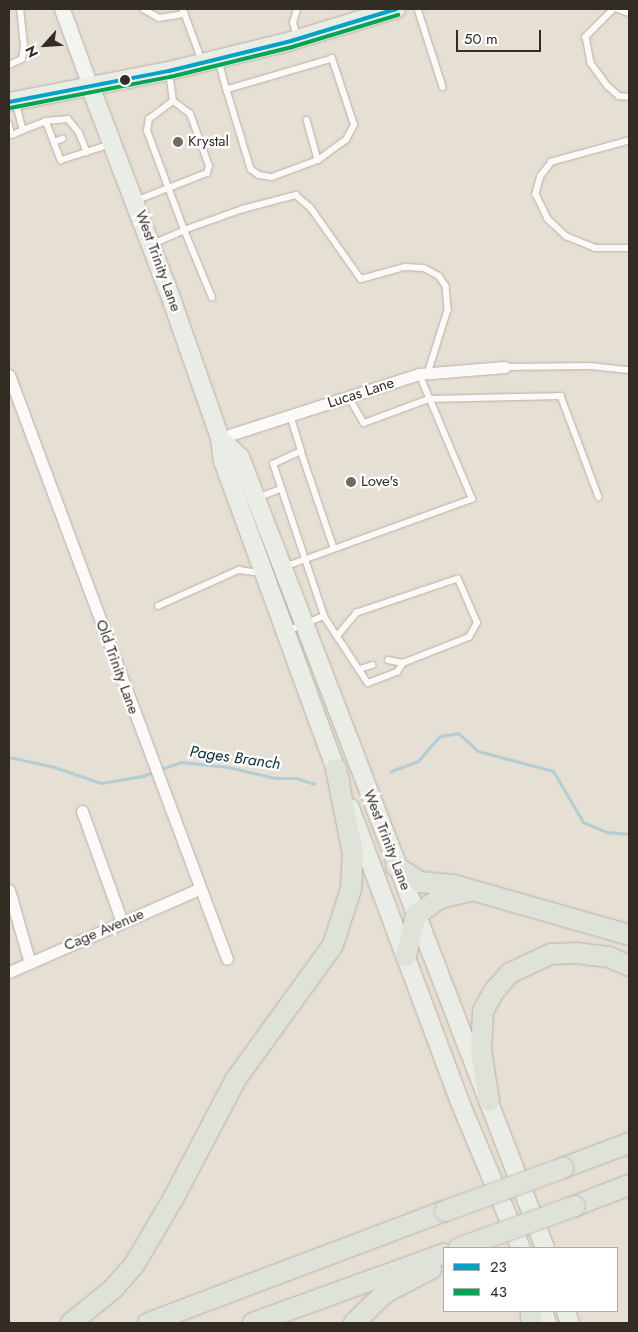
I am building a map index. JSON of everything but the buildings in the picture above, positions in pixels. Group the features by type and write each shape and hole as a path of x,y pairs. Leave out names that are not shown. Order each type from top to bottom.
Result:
{"highway":[{"path":"71,1323 106,1295 134,1265 169,1206 236,1080 334,945 351,889 353,854 336,769"},
{"path":"396,866 420,882 454,885 629,935"},
{"path":"406,956 416,915 440,898 476,892"},
{"path":"489,1101 482,1050 483,1011 494,991 510,973 551,954 576,952 609,957 629,966"},
{"path":"588,1158 629,1129"},
{"path":"148,1323 629,1143"},
{"path":"462,1247 629,1185"},
{"path":"253,1323 443,1254"},
{"path":"354,1323 385,1293 427,1273 443,1259"}],"main road":[{"path":"62,9 90,86"},
{"path":"12,101 169,71 297,39 396,9"},
{"name":"West Trinity Lane","path":"90,86 152,245 220,438 223,461 247,501 272,570 285,632 459,1100 521,1247"},
{"name":"West Trinity Lane","path":"272,570 303,624 545,1247"}],"street":[{"name":"Lucas Lane","path":"220,438 423,374 505,367"},
{"name":"Old Trinity Lane","path":"9,375 199,889 227,959"},
{"path":"82,811 122,922"},
{"name":"Cage Avenue","path":"9,972 199,889"},
{"path":"9,890 30,963"}],"lane":[{"path":"9,65 22,59 24,46 20,9"},
{"path":"143,9 159,18 184,12 227,90 251,169 259,175 272,177 318,160 346,140 354,125 332,59 227,90"},
{"path":"297,9 293,23 297,39"},
{"path":"418,9 444,87"},
{"path":"614,9 586,37 591,63 619,96 629,97"},
{"path":"618,9 629,13"},
{"path":"135,200 207,173 209,166 190,114 173,101 169,71"},
{"path":"12,101 23,130"},
{"path":"173,101 149,119 147,131 212,298"},
{"path":"9,124 12,135 46,122 68,120 79,132 87,152"},
{"path":"307,120 318,160"},
{"path":"46,122 61,160 113,143"},
{"path":"72,135 79,132"},
{"path":"54,142 62,139"},
{"path":"629,141 552,162 542,176 536,194 548,219 566,236 595,248 629,248"},
{"path":"152,245 184,230 243,209 296,195 311,208 362,279 405,267 424,268 432,272 446,286 448,304 423,374 429,399 472,499 272,570 239,570 158,606"},
{"path":"505,367 590,366 629,370"},
{"path":"349,397 364,423 429,399 561,396 599,497"},
{"path":"290,416 334,548"},
{"path":"301,452 273,464 324,616 368,683 398,672 403,663"},
{"path":"247,501 281,489"},
{"path":"338,636 357,613 458,579 477,623 469,636 403,663 388,660"},
{"path":"285,632 324,616"},
{"path":"360,669 372,665"}],"waterway":[{"name":"Pages Branch","path":"391,771 418,761 440,736 458,733 478,751 553,771 583,822 607,832 629,834"},
{"name":"Pages Branch","path":"9,757 54,767 101,783 142,776 181,762 228,767 275,778 296,778 314,784"}],"transit line":[{"name":"23","path":"9,102 169,71 291,41 396,9"},
{"name":"43","path":"10,108 170,77 292,47 398,15"}],"place":[{"name":"Krystal","path":"178,142"},
{"name":"Love's","path":"351,482"}]}
